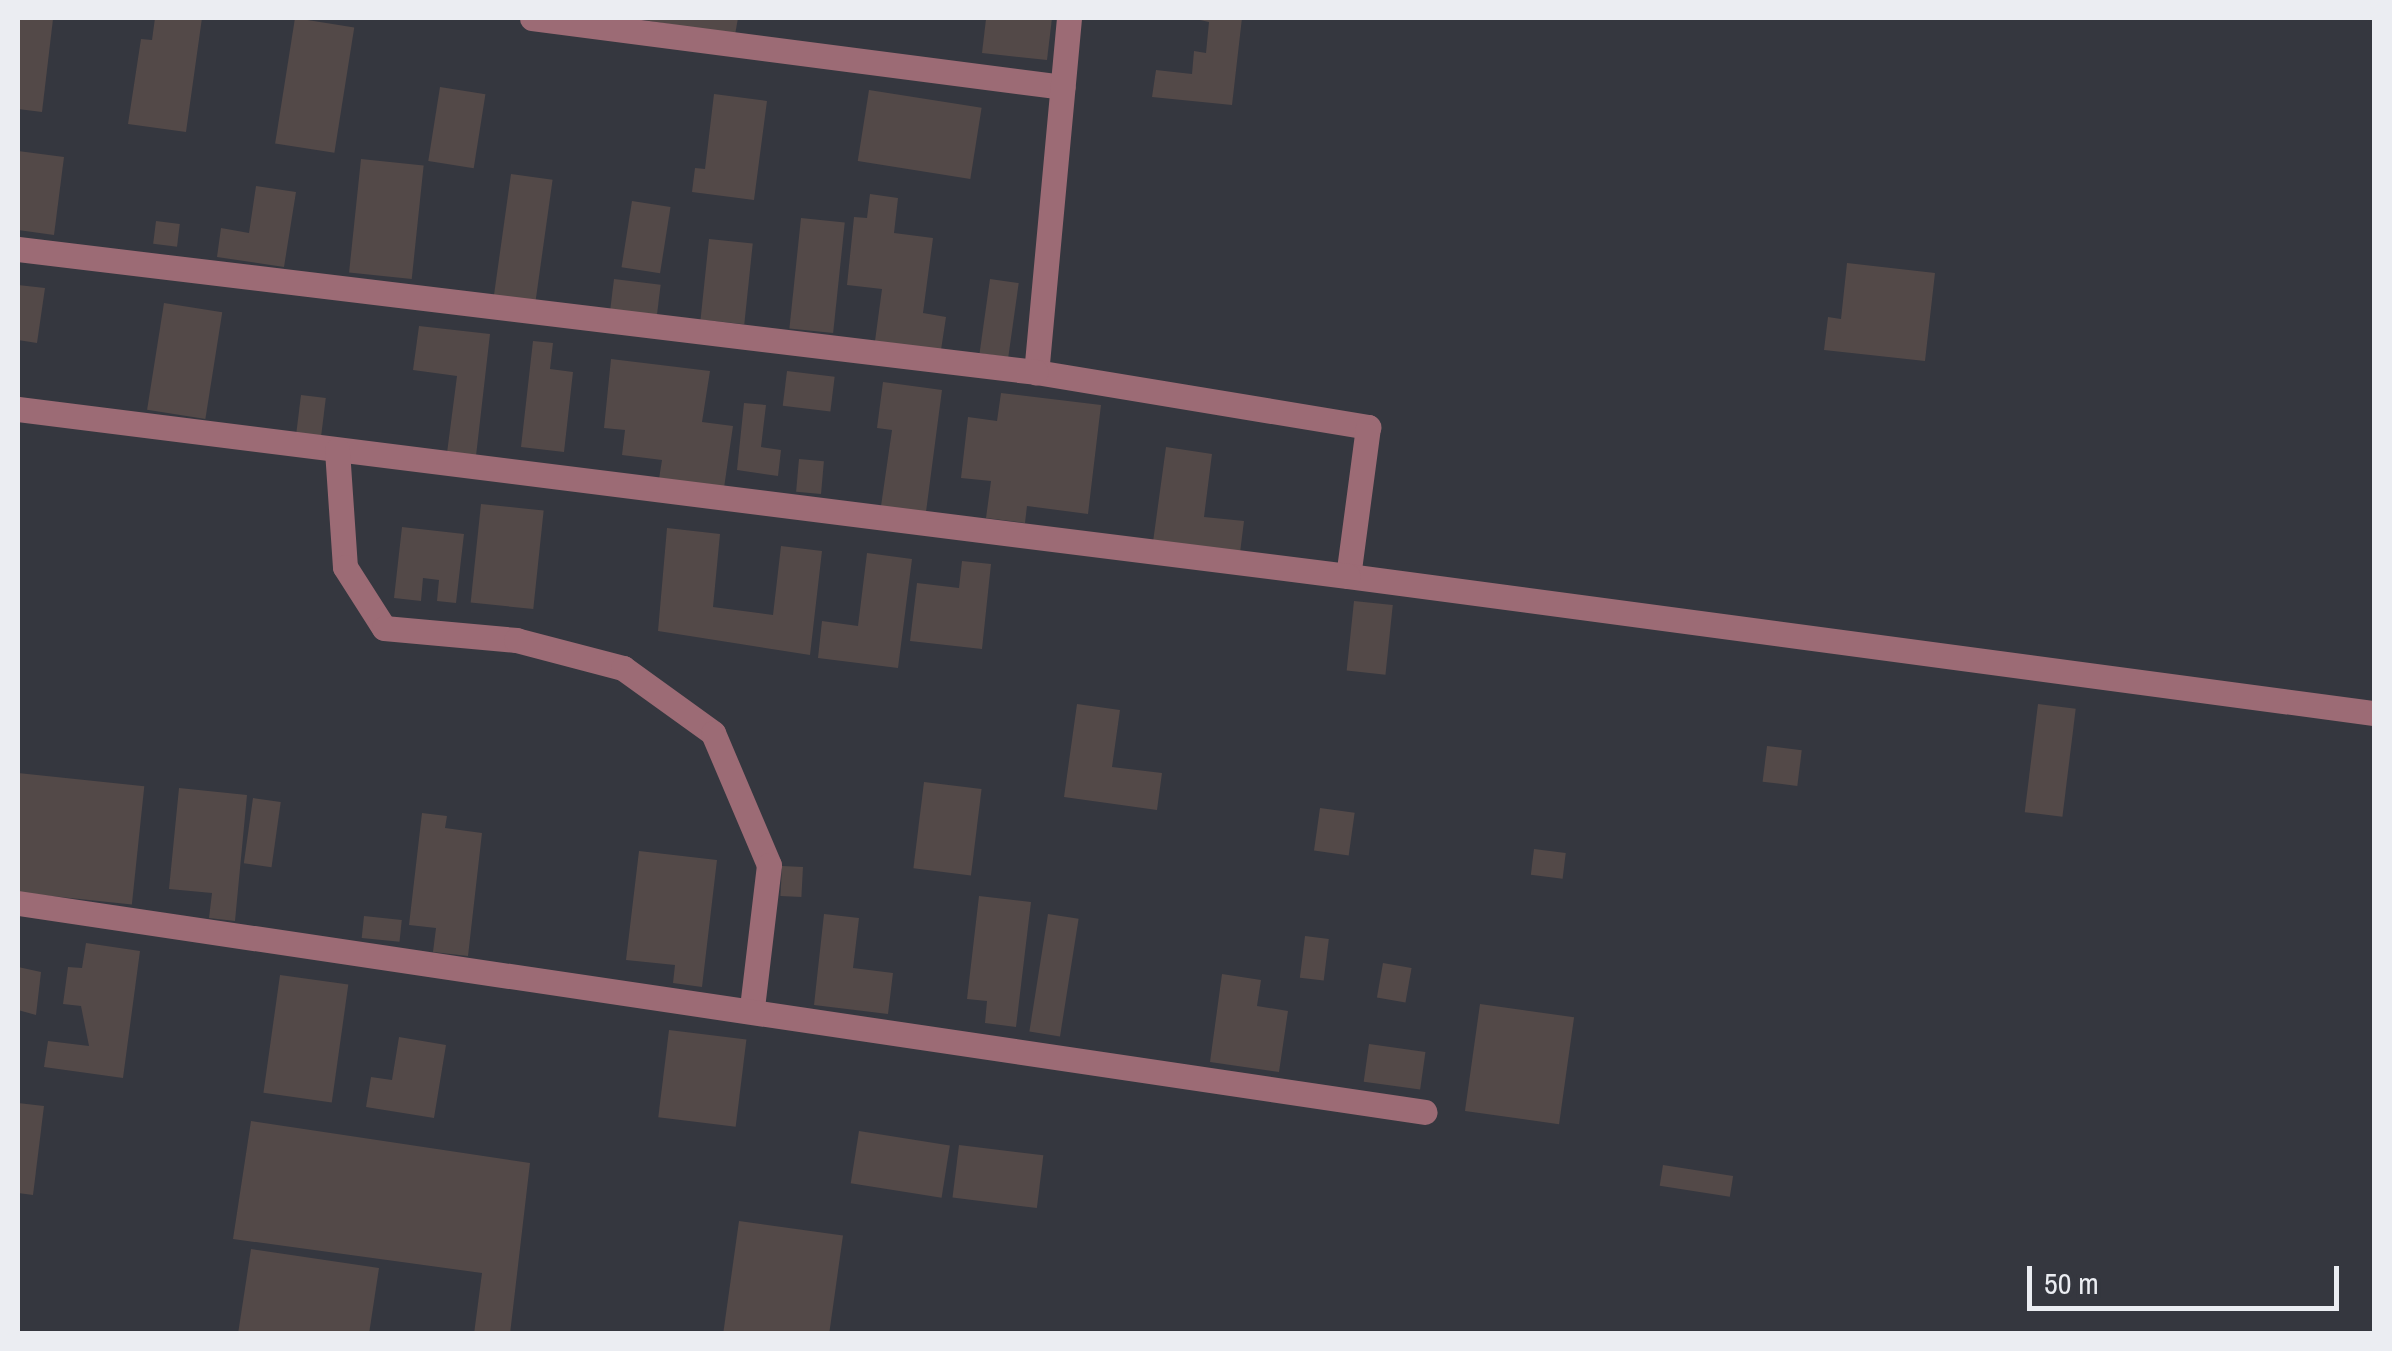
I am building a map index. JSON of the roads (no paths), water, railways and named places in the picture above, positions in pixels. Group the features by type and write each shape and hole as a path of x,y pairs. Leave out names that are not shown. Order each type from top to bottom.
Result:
{"street":[{"path":"532,18 1063,87"},
{"path":"1036,372 1069,18"},
{"path":"18,248 1036,372 1368,428 1348,576"},
{"path":"18,409 1348,576 2374,713"},
{"path":"336,450 345,567 384,628 516,640 623,668 713,734 769,865 752,1008"},
{"path":"18,904 752,1008 1425,1112"}]}
